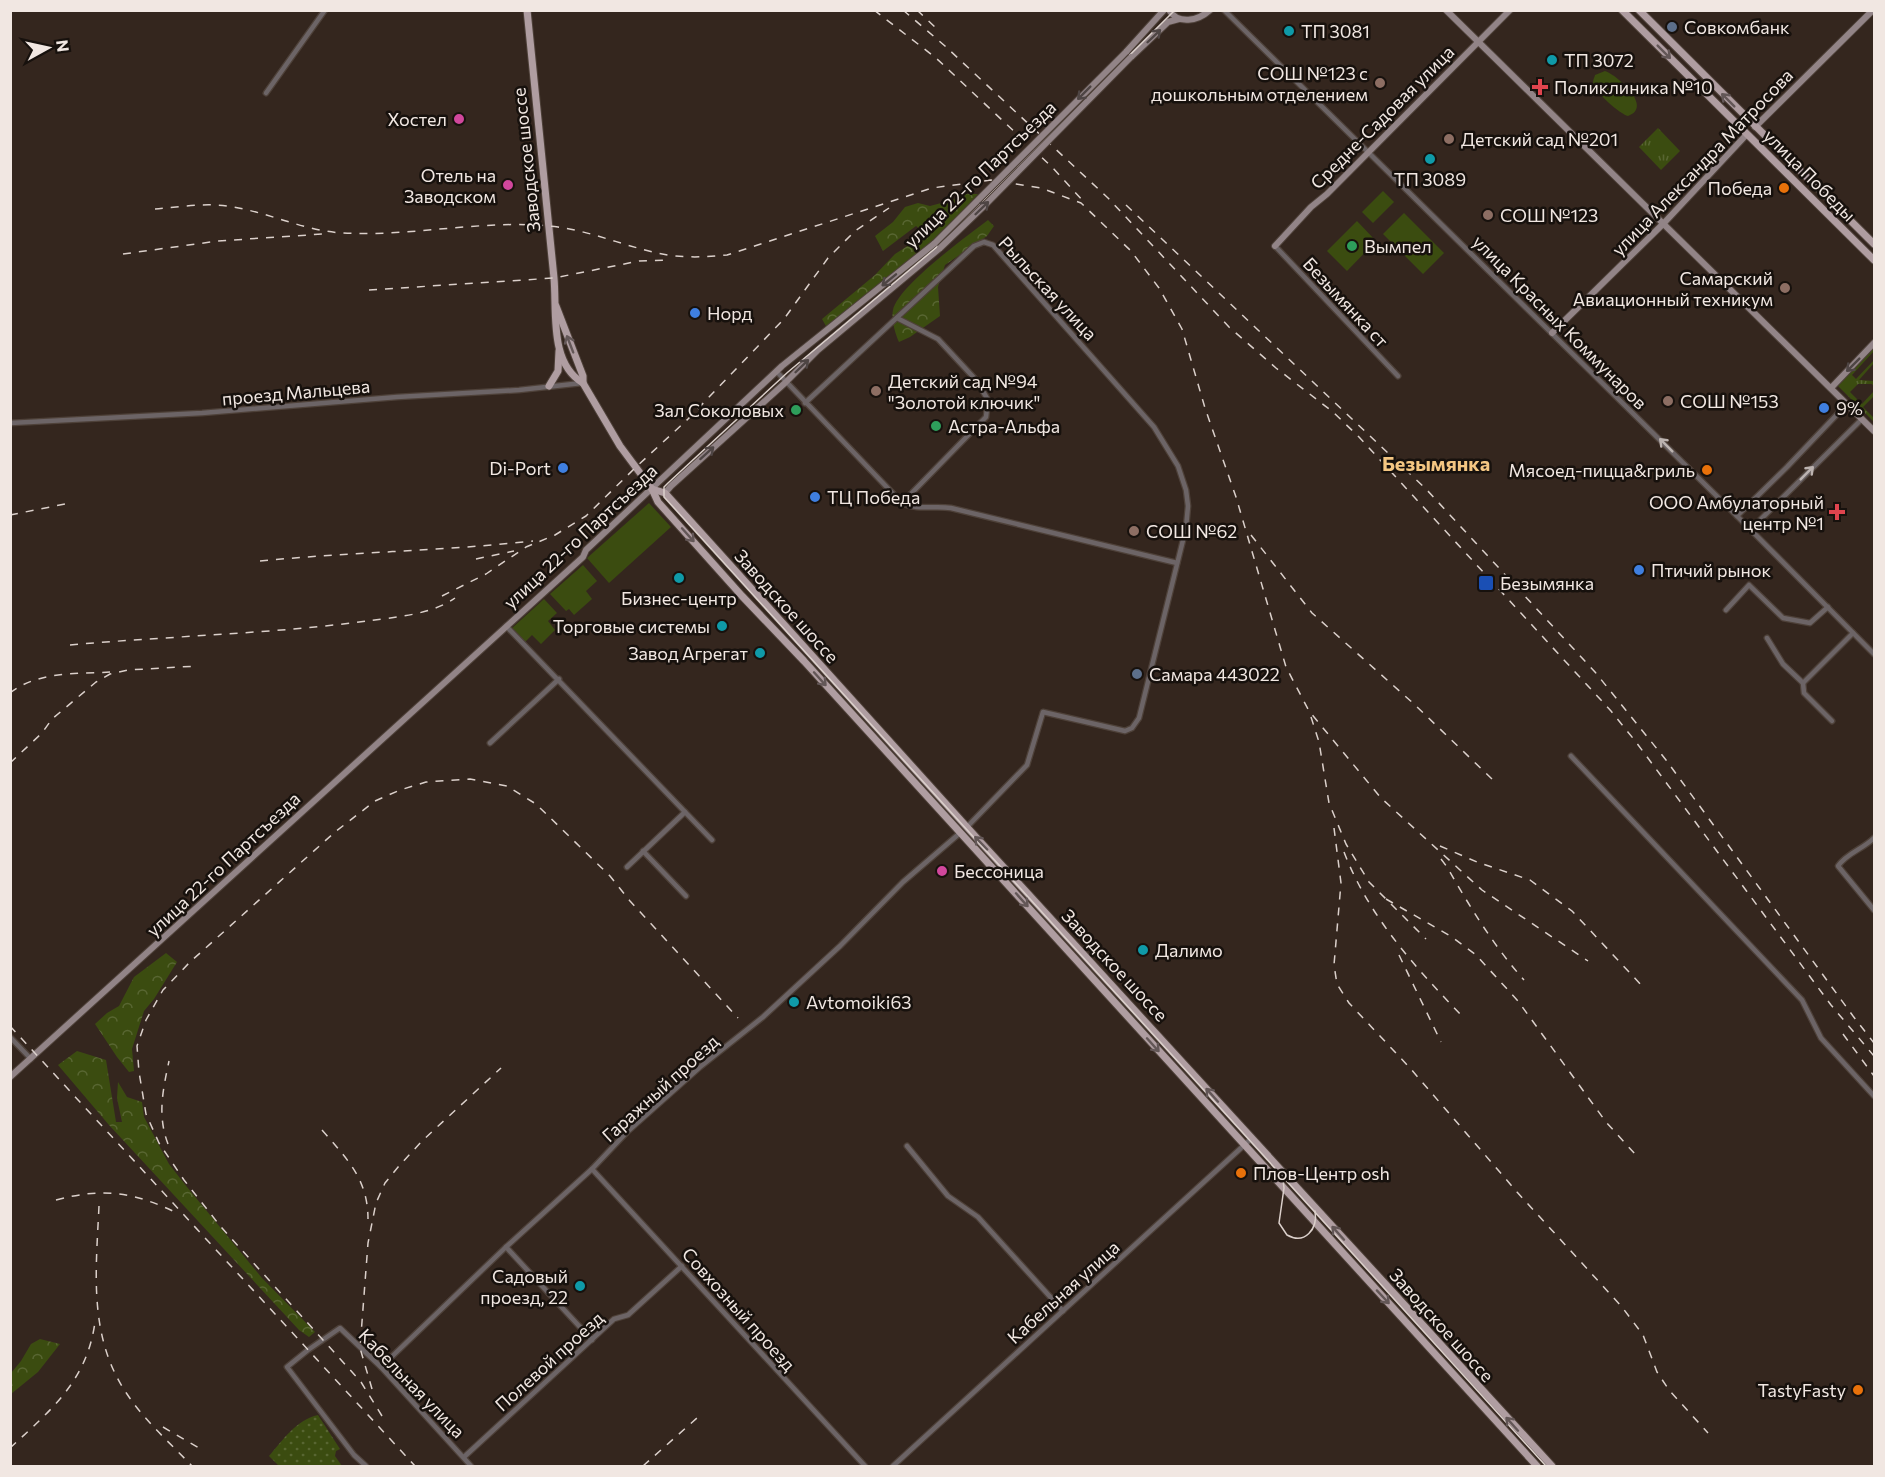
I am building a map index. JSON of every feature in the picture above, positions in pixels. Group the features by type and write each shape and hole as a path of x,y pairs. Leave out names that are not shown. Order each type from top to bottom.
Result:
{"main road":[{"name":"Заводское шоссе","path":"527,10 559,351 574,378 584,383"},
{"name":"улица Победы","path":"1622,10 1875,260"},
{"name":"улица Победы","path":"1639,10 1872,242"},
{"name":"улица Александра Матросова","path":"1747,134 1755,127"},
{"path":"1848,234 1857,234 1856,226"},
{"path":"1862,248 1863,240 1872,242"},
{"name":"Заводское шоссе","path":"556,306 584,383 620,446 652,489 658,502 1535,1464"},
{"path":"549,386 558,371 559,351"},
{"name":"Заводское шоссе","path":"652,489 665,494 1552,1467"}],"street":[{"path":"266,93 325,10"},
{"name":"улица 22-го Партсъезда","path":"1128,55 1164,10"},
{"path":"1169,10 1179,19"},
{"name":"улица 22-го Партсъезда","path":"665,494 818,350 937,246 1128,55 1168,22 1200,17 1210,10"},
{"name":"улица Красных Коммунаров","path":"1224,10 1875,654"},
{"path":"1446,10 1875,431"},
{"name":"Средне-Садовая улица","path":"1275,246 1311,207 1327,194 1510,10"},
{"name":"улица Александра Матросова","path":"1755,127 1873,10"},
{"name":"улица Александра Матросова","path":"1552,333 1664,223 1747,134"},
{"name":"Рыльская улица","path":"805,403 974,246 984,242 993,245 1146,417 1178,466 1186,490 1188,506 1186,528 1139,718 1132,728 1125,731 1043,712 1027,765 967,827"},
{"name":"улица 22-го Партсъезда","path":"10,1077 583,557 586,550 777,372 937,246"},
{"name":"Безымянка ст","path":"1275,246 1398,376"},
{"path":"897,318 938,339 977,381 988,400 987,417 902,503"},
{"path":"1831,388 1875,343"},
{"path":"777,372 902,503 924,510 939,506 951,508 1178,563"},
{"name":"проезд Мальцева","path":"10,423 202,413 396,397 519,390 584,383"},
{"path":"1737,516 1847,404"},
{"path":"1750,529 1862,419"},
{"path":"1726,610 1749,585 1783,618 1810,622 1828,607"},
{"path":"506,626 712,840"},
{"path":"1803,683 1853,633"},
{"path":"1767,638 1776,656 1803,683 1804,693 1832,721"},
{"path":"804,661 811,654"},
{"path":"490,743 559,679"},
{"path":"1571,756 1802,1000 1821,1038 1875,1096"},
{"path":"627,867 685,812"},
{"path":"960,833 967,827"},
{"name":"Гаражный проезд","path":"381,1367 506,1247 592,1170 627,1132 700,1067 763,1017 840,946 903,882 960,833"},
{"path":"1875,838 1843,858 1838,866 1875,910"},
{"path":"643,851 686,896"},
{"path":"10,1037 31,1059"},
{"name":"Кабельная улица","path":"893,1467 1252,1138"},
{"path":"907,1146 948,1196 978,1217 1063,1311"},
{"name":"Совхозный проезд","path":"592,1170 865,1467"},
{"path":"506,1247 592,1340"},
{"path":"1351,1262 1357,1254"},
{"name":"Полевой проезд","path":"464,1457 614,1319 628,1315 682,1266"},
{"name":"Кабельная улица","path":"366,1467 354,1455 287,1367 340,1328 381,1367 471,1467"},
{"path":"1535,1464 1540,1455"}],"green space":[{"path":"1605,71 1617,78 1631,92 1637,106 1635,112 1628,116 1609,103 1596,89 1593,82 1595,75"},
{"path":"1658,128 1680,151 1661,170 1639,147"},
{"path":"1383,191 1394,202 1373,223 1362,212"},
{"path":"966,194 978,194 938,238 827,328 822,319 875,275 895,254 926,234 916,226 883,251 875,236 893,222 905,207 918,203 930,206"},
{"path":"1404,213 1444,253 1423,274 1383,234"},
{"path":"988,220 994,226 987,236 945,265 938,287 940,316 899,342 893,318 893,310 898,300 920,275"},
{"name":"Вымпел","path":"1357,221 1376,241 1347,271 1327,251"},
{"path":"1874,347 1874,353 1852,375 1856,379 1874,360 1859,380 1874,381 1874,387 1872,384 1858,384 1850,392 1862,404 1874,391 1874,396 1863,407 1874,418 1874,422 1837,385"},
{"path":"649,503 671,527 609,583 587,558"},
{"path":"583,565 597,581 586,591 592,599 574,615 569,609 566,611 550,594"},
{"path":"544,599 557,613 548,621 555,630 541,644 532,635 524,643 511,629"},
{"path":"166,953 177,962 144,1011 132,1049 134,1071 129,1072 95,1024 119,1006 134,977"},
{"path":"77,1051 106,1060 116,1122 122,1122 117,1098 118,1082 127,1097 142,1102 144,1117 169,1164 262,1278 315,1332 309,1337 299,1330 109,1125 58,1065"},
{"path":"40,1339 60,1344 38,1372 11,1394 11,1373 31,1344"},
{"path":"318,1415 340,1449 336,1451 335,1456 342,1466 279,1466 269,1456 297,1426"}],"tram line":[{"path":"1175,10 938,246 788,372 668,483 664,487 664,497 1546,1466"},
{"path":"1283,1180 1279,1223 1287,1235 1299,1238 1309,1234 1314,1224 1315,1211"}],"railway":[{"path":"874,10 936,58 1052,167 1084,202"},
{"path":"903,10 945,46 1108,198 1229,327 1276,368 1333,412 1359,437 1611,711 1831,1005 1874,1056"},
{"path":"917,10 937,29"},
{"path":"155,209 194,205 223,206 247,210 315,229 343,233 370,234 504,225 558,227 654,252 697,257 727,255 932,188 991,180 1041,188 1081,203 1131,251 1159,288 1182,329 1205,408 1236,497 1286,667 1309,711 1381,798 1482,890 1588,961"},
{"path":"1126,205 1426,489 1595,672 1666,760 1874,1043"},
{"path":"442,596 486,574 526,547 555,535 586,516 688,419 784,319 828,258 855,231 889,208"},
{"path":"123,254 218,241 323,234"},
{"path":"369,290 554,278 639,261 668,260"},
{"path":"10,515 65,504"},
{"path":"1251,535 1312,613 1414,704 1492,779"},
{"path":"260,561 533,541"},
{"path":"476,559 514,551"},
{"path":"70,645 293,629 367,621 424,612 455,598"},
{"path":"10,763 42,733 52,719 96,682 110,674 128,670 198,666"},
{"path":"10,693 45,677 110,672"},
{"path":"1311,717 1319,742 1329,803 1346,844 1369,882 1426,939"},
{"path":"382,1416 361,1382 221,1227 184,1180 159,1143 146,1114 137,1046 146,1020 163,990 190,962 335,832 375,801 426,782 470,779 507,786 536,804 610,876 630,901 738,1018"},
{"path":"1334,828 1341,883 1334,965 1337,984 1349,1003 1410,1068 1517,1192 1622,1307 1643,1335 1657,1372 1669,1390 1708,1433"},
{"path":"1440,846 1477,862 1530,880 1572,911 1644,988"},
{"path":"1344,852 1354,876 1380,920 1427,979 1462,1016"},
{"path":"1441,859 1492,939 1524,980"},
{"path":"1386,899 1452,937 1476,955 1518,1001 1606,1122 1635,1154"},
{"path":"1399,955 1441,1042"},
{"path":"10,1026 415,1466"},
{"path":"1843,1034 1874,1076"},
{"path":"168,1144 162,1113 163,1092 169,1061"},
{"path":"372,1389 360,1348 368,1243 376,1203 385,1183 422,1141 501,1068"},
{"path":"322,1130 348,1160 360,1181 367,1205 368,1219"},
{"path":"56,1200 90,1194 119,1194 133,1196 179,1214"},
{"path":"99,1206 97,1303 106,1350 114,1372 134,1404 192,1466"},
{"path":"10,1448 65,1393 84,1361 91,1343 95,1322"},
{"path":"643,1466 697,1418"},
{"path":"163,1427 204,1451"}],"place":[{"name":"Совкомбанк","path":"1672,27"},
{"name":"ТП 3081","path":"1289,31"},
{"name":"ТП 3072","path":"1552,60"},
{"name":"СОШ №123 с дошкольным отделением","path":"1380,83"},
{"name":"Поликлиника №10","path":"1540,87"},
{"name":"Хостел","path":"459,119"},
{"name":"Детский сад №201","path":"1449,139"},
{"name":"ТП 3089","path":"1430,159"},
{"name":"Отель на Заводском","path":"508,185"},
{"name":"Победа","path":"1784,188"},
{"name":"СОШ №123","path":"1488,215"},
{"name":"Вымпел","path":"1352,246"},
{"name":"Самарский Авиационный техникум","path":"1785,288"},
{"name":"Норд","path":"695,313"},
{"name":"Детский сад №94 \"Золотой ключик\"","path":"876,391"},
{"name":"СОШ №153","path":"1668,401"},
{"name":"9%","path":"1824,408"},
{"name":"Зал Соколовых","path":"796,410"},
{"name":"Астра-Альфа","path":"936,426"},
{"name":"Di-Port","path":"563,468"},
{"name":"Мясоед-пицца&гриль","path":"1707,470"},
{"name":"ТЦ Победа","path":"815,497"},
{"name":"ООО Амбулаторный центр №1","path":"1837,512"},
{"name":"СОШ №62","path":"1134,531"},
{"name":"Птичий рынок","path":"1639,570"},
{"name":"Бизнес-центр","path":"679,578"},
{"name":"Безымянка","path":"1486,583"},
{"name":"Торговые системы","path":"722,626"},
{"name":"Завод Агрегат","path":"760,653"},
{"name":"Самара 443022","path":"1137,674"},
{"name":"Бессоница","path":"942,871"},
{"name":"Далимо","path":"1143,950"},
{"name":"Avtomoiki63","path":"794,1002"},
{"name":"Плов-Центр osh","path":"1241,1173"},
{"name":"Садовый проезд, 22","path":"580,1286"},
{"name":"TastyFasty","path":"1858,1390"}],"district":[{"name":"Безымянка","path":"1436,463"}]}
